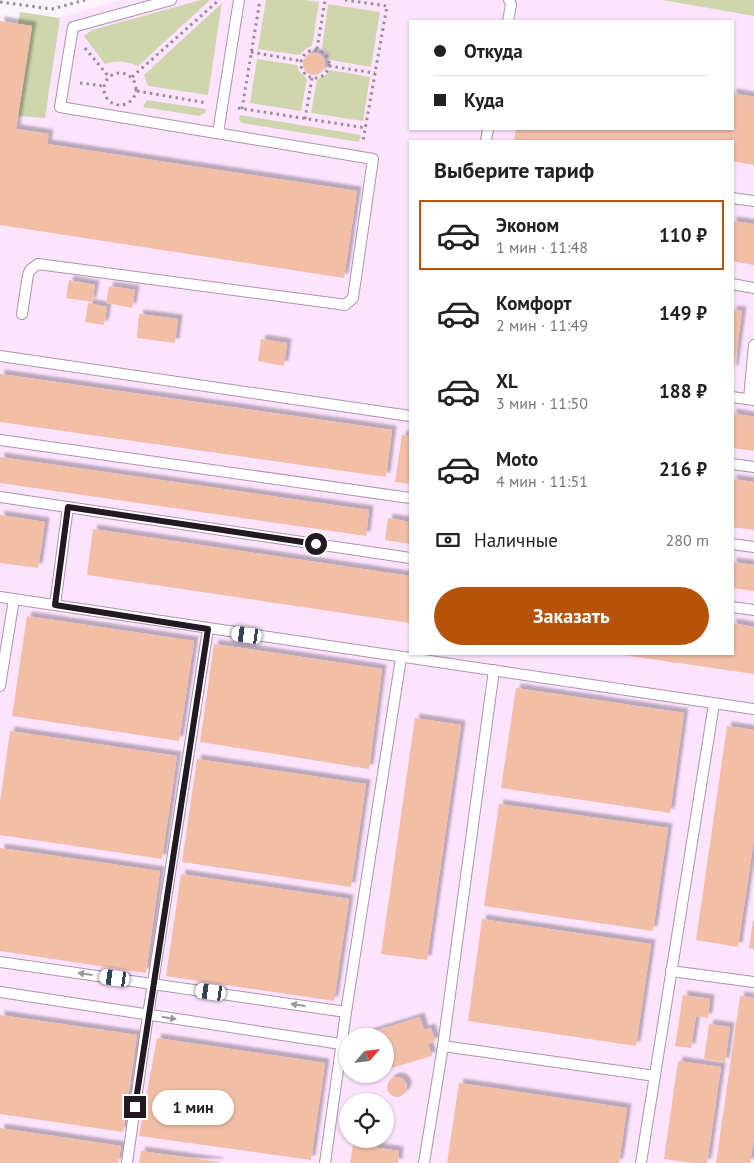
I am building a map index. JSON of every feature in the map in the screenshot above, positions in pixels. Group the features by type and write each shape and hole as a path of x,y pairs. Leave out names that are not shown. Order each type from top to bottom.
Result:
{"lane":[{"path":"22,314 28,275 30,270 38,264 345,304 353,298 373,158 60,108 73,27 171,0"},
{"path":"218,133 239,0"},
{"path":"508,20 511,5 509,0"},
{"path":"734,198 754,201"},
{"path":"734,284 754,288"},
{"path":"734,397 751,400 754,345"},
{"path":"0,356 409,416"},
{"path":"0,440 409,498"},
{"path":"734,464 754,467"},
{"path":"0,497 409,558"},
{"path":"55,605 68,507"},
{"path":"734,544 754,547"},
{"path":"0,597 754,709"},
{"path":"0,686 14,599"},
{"path":"734,607 754,610"},
{"path":"127,1163 208,629"},
{"path":"344,1028 401,658"},
{"path":"424,1163 443,1046 494,670"},
{"path":"641,1163 714,704"},
{"path":"0,962 346,1012"},
{"path":"671,971 754,982"},
{"path":"0,992 339,1044"},
{"path":"443,1046 655,1076"},
{"path":"325,1163 339,1065"}],"path":[{"path":"0,2 52,9 84,0"},
{"path":"132,78 218,0"},
{"path":"242,109 260,0"},
{"path":"317,50 325,0"},
{"path":"345,0 387,6 360,156"},
{"path":"72,32 109,77"},
{"path":"309,50 317,50 324,52 328,58 329,66 326,73 320,77 312,78 305,75 301,69 301,61 304,54 309,50"},
{"path":"251,52 301,61"},
{"path":"329,66 375,73"},
{"path":"121,72 132,78 136,84 137,91 131,102 125,105 118,105 110,102 105,95 104,86 109,77 121,72"},
{"path":"305,119 312,78"},
{"path":"65,81 104,86"},
{"path":"137,91 366,128"}],"shaded area":[{"path":"121,0 662,0 754,16 754,1163 0,1163 0,21 32,26"}],"green space":[{"path":"201,0 210,0 138,66 122,62 105,64 84,36 92,30"},
{"path":"266,0 319,2 312,46 299,55 258,49"},
{"path":"662,0 754,0 754,16"},
{"path":"222,3 208,95 148,86 144,75"},
{"path":"328,4 380,12 371,67 331,60 322,48"},
{"path":"20,12 60,18 45,118 18,116 32,26 18,24"},
{"path":"257,59 297,65 299,71 307,79 301,111 250,103"},
{"path":"330,70 370,77 363,121 311,113 317,80 326,75"},
{"path":"147,100 206,109 205,113 199,116 143,107"},
{"path":"240,115 361,135 359,142 242,123 239,120"}],"building":[{"path":"0,21 32,26 16,129 49,134 47,144 357,191 344,278 0,225"},
{"path":"314,53 324,60 325,64 318,74 314,75 304,68 303,64 310,54"},
{"path":"734,93 754,97 754,165 734,161 734,140 514,140 516,130 734,130"},
{"path":"734,221 754,224 754,265 734,261"},
{"path":"69,280 95,285 92,302 66,298"},
{"path":"109,286 135,290 132,308 106,303"},
{"path":"88,303 107,307 104,325 85,322"},
{"path":"734,310 742,311 734,370"},
{"path":"139,314 178,319 175,343 137,338"},
{"path":"261,339 287,343 284,366 258,361"},
{"path":"0,374 392,430 386,477 0,422"},
{"path":"734,413 754,417 754,451 734,448"},
{"path":"402,435 409,436 409,484 395,482"},
{"path":"0,457 369,510 366,536 0,483"},
{"path":"734,479 754,482 754,530 734,527"},
{"path":"0,515 45,522 38,568 0,563"},
{"path":"388,518 409,522 409,544 385,540"},
{"path":"93,529 409,576 409,623 87,575"},
{"path":"734,562 754,565 754,591 734,588"},
{"path":"27,616 194,641 179,741 12,716"},
{"path":"734,623 754,627 754,674 623,655 734,655"},
{"path":"214,644 382,669 369,769 200,742"},
{"path":"516,688 684,713 670,813 501,788"},
{"path":"415,718 461,725 427,960 381,954"},
{"path":"727,726 754,730 754,838 738,947 696,940"},
{"path":"10,731 177,756 162,859 0,835 0,802"},
{"path":"197,759 366,784 351,887 182,862"},
{"path":"499,804 668,828 653,931 484,906"},
{"path":"0,848 160,871 146,973 0,951"},
{"path":"181,874 349,899 334,1001 166,976"},
{"path":"482,919 651,944 636,1046 468,1021"},
{"path":"754,921 754,949 749,948"},
{"path":"683,995 710,999 708,1018 696,1016 691,1048 675,1046"},
{"path":"740,996 754,998 754,1137 750,1163 716,1163"},
{"path":"0,1015 137,1035 123,1132 0,1114"},
{"path":"420,1017 424,1030 431,1028 435,1041 428,1044 432,1056 394,1067 394,1028 385,1028"},
{"path":"709,1024 730,1027 725,1062 704,1059"},
{"path":"157,1038 325,1063 311,1160 139,1136"},
{"path":"678,1061 721,1067 707,1163 664,1159"},
{"path":"394,1078 401,1078 406,1083 406,1091 401,1096 394,1096 394,1093 388,1091 388,1083 394,1083"},
{"path":"459,1083 627,1108 619,1163 447,1163"},
{"path":"0,1128 121,1146 118,1163 0,1163"},
{"path":"352,1148 379,1148 399,1151 398,1163 350,1163"},
{"path":"141,1151 219,1162 219,1163 139,1163"}],"route":[{"path":"135,1107 208,629 55,605 68,507 316,544"}]}
